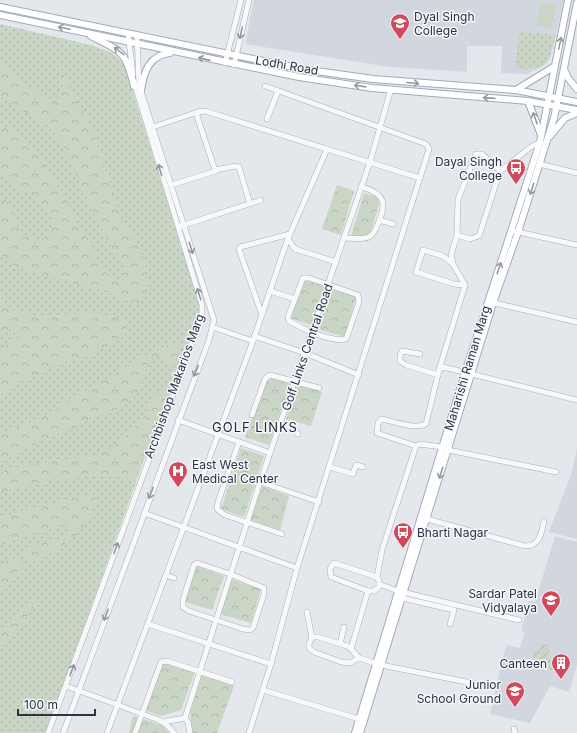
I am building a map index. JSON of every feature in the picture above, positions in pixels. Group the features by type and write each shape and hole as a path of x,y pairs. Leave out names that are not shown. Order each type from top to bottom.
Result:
{"main road":[{"name":"Maharishi Raman Marg","path":"401,594 541,139 568,0"},
{"name":"Maharishi Raman Marg","path":"491,302 518,232 548,138 557,106 577,3"},
{"name":"Lodhi Road","path":"0,7 302,69 373,80 516,90 577,102"},
{"name":"Lodhi Road","path":"0,15 299,78 391,89 528,101 557,106 577,112"},
{"path":"84,33 116,48 124,55 129,66 134,86"},
{"path":"141,90 144,73 148,65 163,53 175,52"},
{"path":"516,90 555,66"},
{"path":"564,67 568,78 577,89"},
{"path":"528,101 541,139"},
{"path":"548,138 565,118 577,112"},
{"name":"Maharishi Raman Marg","path":"355,733 427,519 445,449"},
{"name":"Maharishi Raman Marg","path":"360,733 378,664"}],"street":[{"path":"225,63 241,0"},
{"path":"234,65 248,0"},
{"name":"Archbishop Makarios Marg","path":"63,733 212,327 212,314 134,86 128,33"},
{"name":"Archbishop Makarios Marg","path":"48,733 202,316 202,305 171,185 141,90 137,35"},
{"path":"249,733 271,664 298,568 420,178 428,147 426,144 381,126 266,86"},
{"name":"Golf Links Central Road","path":"185,718 198,672 260,482 362,187 391,89"},
{"path":"267,119 278,91"},
{"path":"153,127 205,111 420,178"},
{"path":"198,112 197,116 216,171"},
{"path":"457,235 470,239 479,236 500,171 512,164 541,139"},
{"path":"107,733 262,315 289,236 327,149"},
{"path":"500,171 482,154 476,154 458,199 457,235 451,255 453,264 465,285 439,373 426,424 421,426 381,419 378,422 377,433 416,446 420,444 556,472"},
{"path":"539,164 577,173"},
{"path":"171,185 235,166 239,167 250,204"},
{"path":"344,238 368,237 376,230 382,201 374,192 362,187"},
{"path":"181,226 261,200"},
{"path":"379,220 393,224"},
{"path":"512,230 577,245"},
{"path":"289,236 295,249 336,262"},
{"path":"262,315 239,249 240,247 289,236"},
{"path":"453,264 444,256 423,250 416,272 454,284 465,285"},
{"path":"303,278 309,278 358,295 360,298 349,332 346,339 343,340 312,332 288,319 294,299 303,278"},
{"path":"270,291 294,299"},
{"path":"491,302 577,322"},
{"path":"212,327 305,353 359,375"},
{"path":"420,354 402,351 400,361 406,365 439,373"},
{"path":"439,373 441,368 446,368 577,400"},
{"path":"252,415 267,376 274,375 319,388"},
{"path":"178,420 270,453"},
{"path":"279,428 286,424 290,425 298,434"},
{"path":"239,442 217,509 225,516 246,524 282,534"},
{"path":"416,446 382,550 377,577 379,584 401,594 454,610 450,624"},
{"path":"330,467 353,474 356,465 363,467"},
{"path":"260,482 319,502"},
{"path":"144,513 298,568"},
{"path":"427,519 525,546 533,546 538,542 544,521"},
{"path":"196,563 230,574 261,586 265,591 253,628 250,630 215,620 183,607 183,600 196,563"},
{"path":"377,577 338,563 332,565 330,574 331,577 368,591 374,590 379,584"},
{"path":"166,575 174,578"},
{"path":"351,649 368,591"},
{"path":"401,594 519,620"},
{"path":"307,612 312,638 309,644 311,650 346,662 359,658"},
{"path":"148,624 209,642 271,664"},
{"path":"340,644 344,627"},
{"path":"312,638 318,637 340,644 351,649 359,658 378,664 482,685"},
{"path":"135,733 161,662 166,661 232,682"},
{"path":"66,686 164,722 174,733"},
{"path":"263,690 359,719"},
{"path":"164,722 185,718 188,722 189,732"}],"shaded area":[{"name":"Dyal Singh College","path":"254,0 564,0 550,58 546,64 527,74 501,73 502,46 467,46 467,72 390,67 245,44"},
{"path":"577,448 577,539 549,532 572,472"},
{"name":"Sardar Patel Vidyalaya","path":"555,536 577,542 577,665 569,692 550,686 530,723 490,714 506,645 520,648 525,632 521,631 529,601 535,602"}],"green space":[{"path":"541,2 556,5 551,28 536,25"},
{"path":"0,24 91,45 112,53 124,63 199,303 198,324 150,443 46,733 0,733"},
{"path":"519,32 556,35 551,53 545,64 534,69 515,69"},
{"path":"0,63 40,94 56,100 60,97 62,92 62,83 58,66 61,67 78,105 84,111 96,138 121,218 131,232 146,264 148,285 144,298 140,303 131,303 104,291 17,268 9,263 0,252 0,194 11,207 16,222 24,236 39,239 49,236 53,222 51,214 35,197 17,188 0,169 1,125 13,129 43,162 71,208 77,224 92,244 100,267 105,268 113,280 122,282 124,272 123,263 119,255 113,251 97,221 60,141 49,127 0,97"},
{"path":"337,185 354,191 341,235 322,229"},
{"path":"364,193 381,198 368,242 351,236"},
{"path":"303,280 324,285 311,325 290,318"},
{"path":"331,289 356,297 345,337 318,329"},
{"path":"0,294 7,304 16,311 27,314 40,316 89,313 123,318 126,322 126,334 118,341 88,356 50,367 12,386 0,396 0,349 14,341 18,336 15,331 10,330 0,338"},
{"path":"178,341 179,352 177,367 157,356 151,357 138,394 127,403 115,411 94,416 75,428 43,440 0,463 0,435 2,433 40,418 58,408 71,398 140,358"},
{"path":"268,376 290,384 269,445 245,437"},
{"path":"298,384 322,392 311,426 286,419"},
{"path":"163,390 169,395 135,480 108,475 54,480 0,493 0,474 8,469 29,464 95,455 120,442 143,419 149,404 153,403 153,394"},
{"path":"241,448 264,456 244,517 221,509"},
{"path":"262,486 289,496 280,530 250,520"},
{"path":"91,494 97,495 89,518 74,536 55,551 33,562 23,556 26,550 31,546 62,538 67,535 70,530 65,520 49,530 0,545 0,521 12,513"},
{"path":"15,558 24,564 0,589 0,564"},
{"path":"196,566 224,576 212,610 185,602"},
{"path":"230,579 261,589 251,623 220,614"},
{"path":"37,596 35,604 27,617 0,648 0,633"},
{"path":"541,643 550,646 548,659 554,661 553,670 537,669 531,650 540,651"},
{"path":"162,661 195,672 181,710 161,716 145,710"},
{"path":"202,674 234,686 217,733 192,733 190,713"},
{"path":"133,716 162,725 169,733 129,733"}],"place":[{"name":"Dyal Singh College","path":"400,40"},
{"name":"Dayal Singh College","path":"516,185"},
{"name":"East West Medical Center","path":"178,488"},
{"name":"Bharti Nagar","path":"403,549"},
{"name":"Sardar Patel Vidyalaya","path":"551,617"},
{"name":"Canteen","path":"561,680"},
{"name":"Junior School Ground","path":"515,708"}],"district":[{"name":"GOLF LINKS","path":"255,427"}]}
